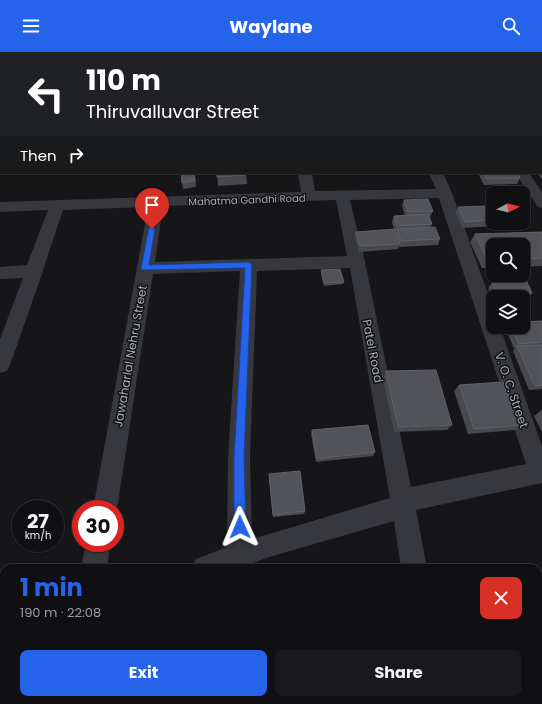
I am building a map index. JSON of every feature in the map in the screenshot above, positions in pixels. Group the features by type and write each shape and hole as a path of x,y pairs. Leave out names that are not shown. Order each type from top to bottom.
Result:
{"street":[{"path":"305,174 309,197"},
{"name":"V. O. C. Street","path":"436,174 445,193 541,472"},
{"path":"523,174 542,203"},
{"name":"Mahatma Gandhi Road","path":"0,208 342,195 445,193"},
{"name":"Patel Road","path":"342,195 413,564"},
{"name":"Jawaharlal Nehru Street","path":"106,500 156,203"},
{"path":"0,365 35,271 57,206"},
{"path":"145,268 356,262"},
{"path":"240,554 239,457 248,265"},
{"path":"0,272 35,271"},
{"path":"215,564 240,554 402,504 541,472"},
{"path":"95,564 97,552"}],"building":[{"path":"181,174 194,174 195,181 182,183"},
{"path":"217,174 246,174 246,175 217,177"},
{"path":"484,174 518,174 520,178 486,179"},
{"path":"428,199 433,211 408,212 404,200"},
{"path":"486,206 486,220 465,222 458,207"},
{"path":"428,214 432,224 397,226 394,216"},
{"path":"435,227 440,239 401,241 397,229"},
{"path":"395,229 400,244 360,246 356,232"},
{"path":"542,232 542,258 530,259 530,238 486,238 486,258 475,234"},
{"path":"340,269 344,282 324,283 321,270"},
{"path":"527,282 532,293 530,293 530,290 496,290 492,283"},
{"path":"542,321 542,342 519,344 514,334 530,334 530,322"},
{"path":"542,345 542,385 535,386 517,346"},
{"path":"436,370 452,425 398,427 386,371"},
{"path":"503,382 522,425 474,429 459,385"},
{"path":"368,425 375,452 317,459 312,430"},
{"path":"300,471 305,511 273,515 269,474"}],"route":[{"path":"152,229 145,268 248,265 239,457 240,527"}]}
